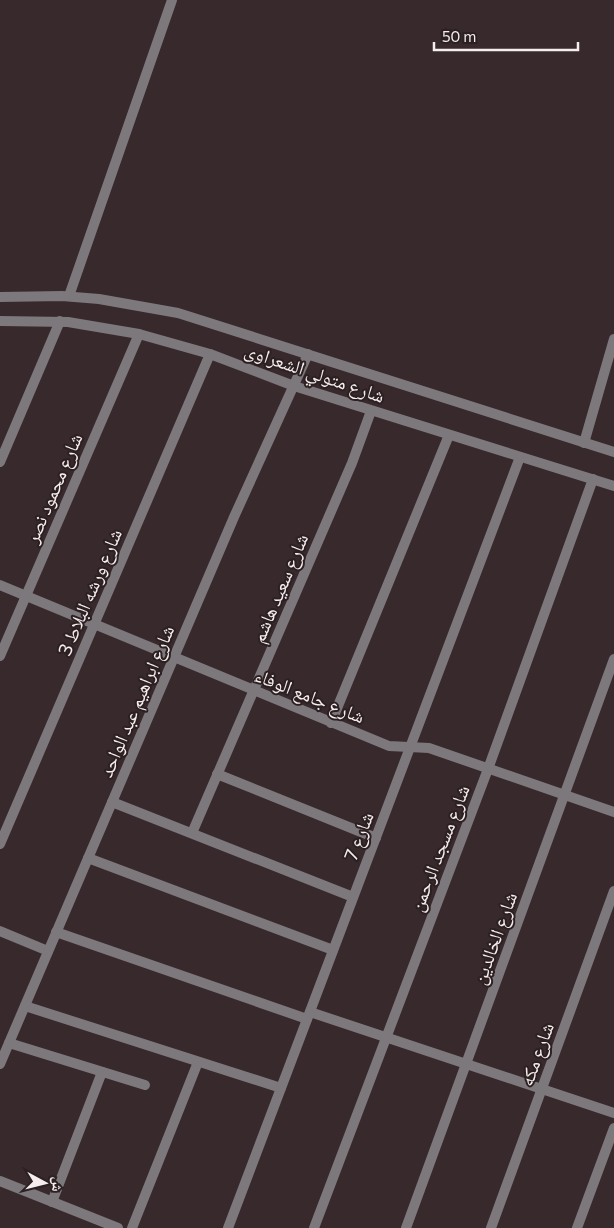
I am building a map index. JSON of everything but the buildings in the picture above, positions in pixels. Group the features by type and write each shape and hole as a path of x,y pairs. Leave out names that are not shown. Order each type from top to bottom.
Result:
{"street":[{"path":"70,296 172,0"},
{"name":"شارع متولي الشعراوى","path":"0,296 70,296 139,304 178,313 614,452"},
{"path":"0,462 60,321"},
{"name":"شارع متولي الشعراوى","path":"0,322 60,321 139,334 210,354 294,386 614,486"},
{"name":"شارع محمود نصر","path":"0,656 139,334"},
{"path":"584,442 614,339"},
{"name":"شارع ورشه البلاط 3","path":"0,844 210,354"},
{"name":"شارع ابراهيم عبد الواحد","path":"0,1064 234,517 308,354"},
{"name":"شارع سعيد هاشم","path":"192,833 352,463 371,410"},
{"path":"331,723 449,434"},
{"name":"شارع 7","path":"228,1228 520,457"},
{"name":"شارع مسجد الرحمن","path":"314,1228 488,768 593,480"},
{"name":"شارع جامع الوفاء","path":"0,585 389,746 429,748 614,812"},
{"name":"شارع الخالدين","path":"406,1228 614,659"},
{"path":"217,774 376,838"},
{"path":"112,802 354,897"},
{"path":"88,858 333,950"},
{"name":"شارع مكه","path":"491,1228 614,891"},
{"path":"0,931 48,951"},
{"path":"56,932 308,1016 386,1038 614,1112"},
{"path":"24,1006 281,1088"},
{"path":"9,1043 145,1086"},
{"path":"132,1228 198,1062"},
{"path":"52,1202 102,1072"},
{"path":"577,1228 614,1128"},
{"path":"0,1181 118,1228"}]}
